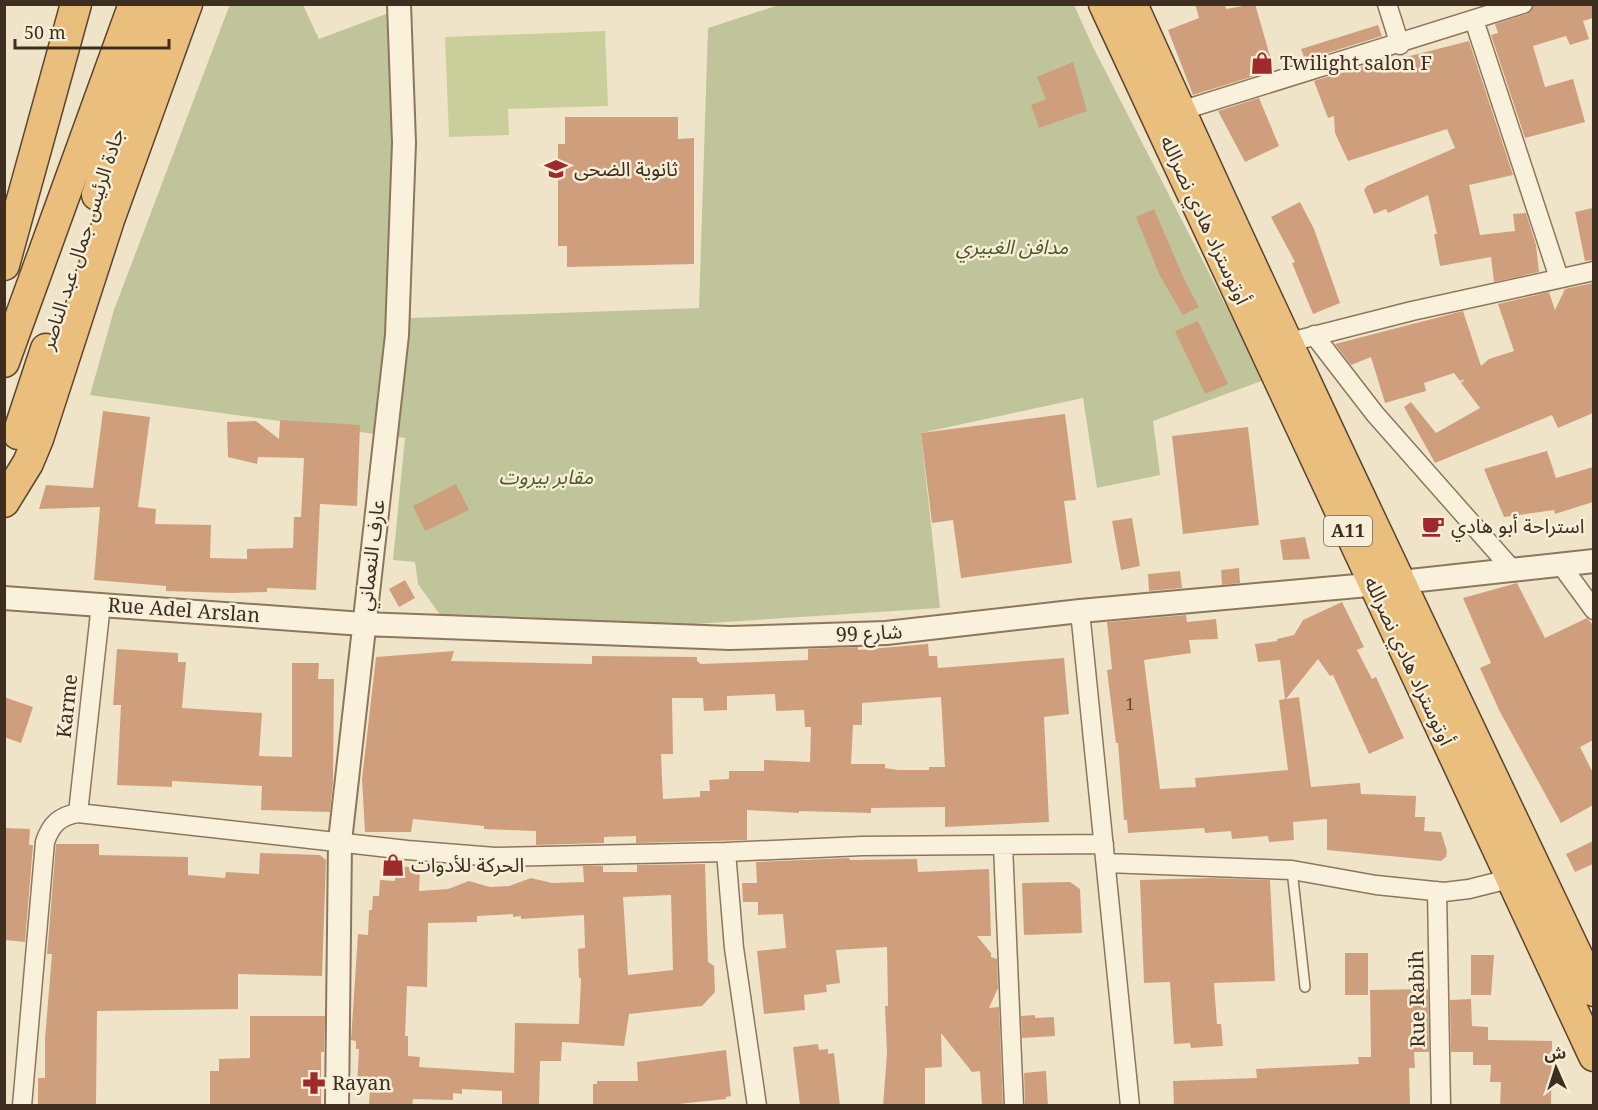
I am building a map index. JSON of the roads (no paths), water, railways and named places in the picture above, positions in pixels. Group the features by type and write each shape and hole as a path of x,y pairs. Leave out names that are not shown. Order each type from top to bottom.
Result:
{"highway":[{"path":"6,254 76,4"},
{"name":"جادة الرئيس جمال عبد الناصر","path":"107,75 121,4"},
{"name":"جادة الرئيس جمال عبد الناصر","path":"4,362 134,4"},
{"name":"جادة الرئيس جمال عبد الناصر","path":"4,474 160,4"},
{"path":"4,502 28,463 38,439 109,220 187,4"},
{"name":"أوتوستراد هادي نصرالله","path":"1104,4 1387,583 1585,950 1593,991"},
{"name":"أوتوستراد هادي نصرالله","path":"1132,4 1286,343 1509,879 1593,1056"}],"street":[{"name":"عارف النعماني","path":"337,1106 340,841 397,335 404,143 399,4"},
{"path":"1387,4 1400,45"},
{"path":"1180,111 1400,45 1523,4"},
{"path":"1474,20 1559,278"},
{"path":"1286,343 1593,271"},
{"path":"1314,335 1376,414 1511,568"},
{"name":"شارع 99","path":"363,624 730,638 886,633 1080,611 1387,583 1593,561"},
{"path":"1561,565 1593,610"},
{"name":"Rue Adel Arslan","path":"4,597 363,624"},
{"name":"Karme","path":"78,813 101,604"},
{"path":"1080,611 1130,1106"},
{"path":"22,1106 45,842 53,824 67,815 78,813 495,857 726,852 862,846 1104,844"},
{"path":"1004,845 1014,1106"},
{"path":"726,852 734,948 757,1106"},
{"path":"1106,863 1292,870 1376,885 1437,891 1469,889 1509,879"},
{"name":"Rue Rabih","path":"1437,891 1442,1106"}],"lane":[{"path":"1292,870 1305,987"}],"place":[{"name":"Twilight salon F","path":"1262,63"},
{"name":"ثانوية الضحى","path":"556,169"},
{"name":"استراحة أبو هادي","path":"1433,526"},
{"name":"الحركة للأدوات","path":"393,865"},
{"name":"Rayan","path":"314,1083"}],"park label":[{"name":"مدافن الغبيري","path":"1012,247"},
{"name":"مقابر بيروت","path":"546,477"}]}
